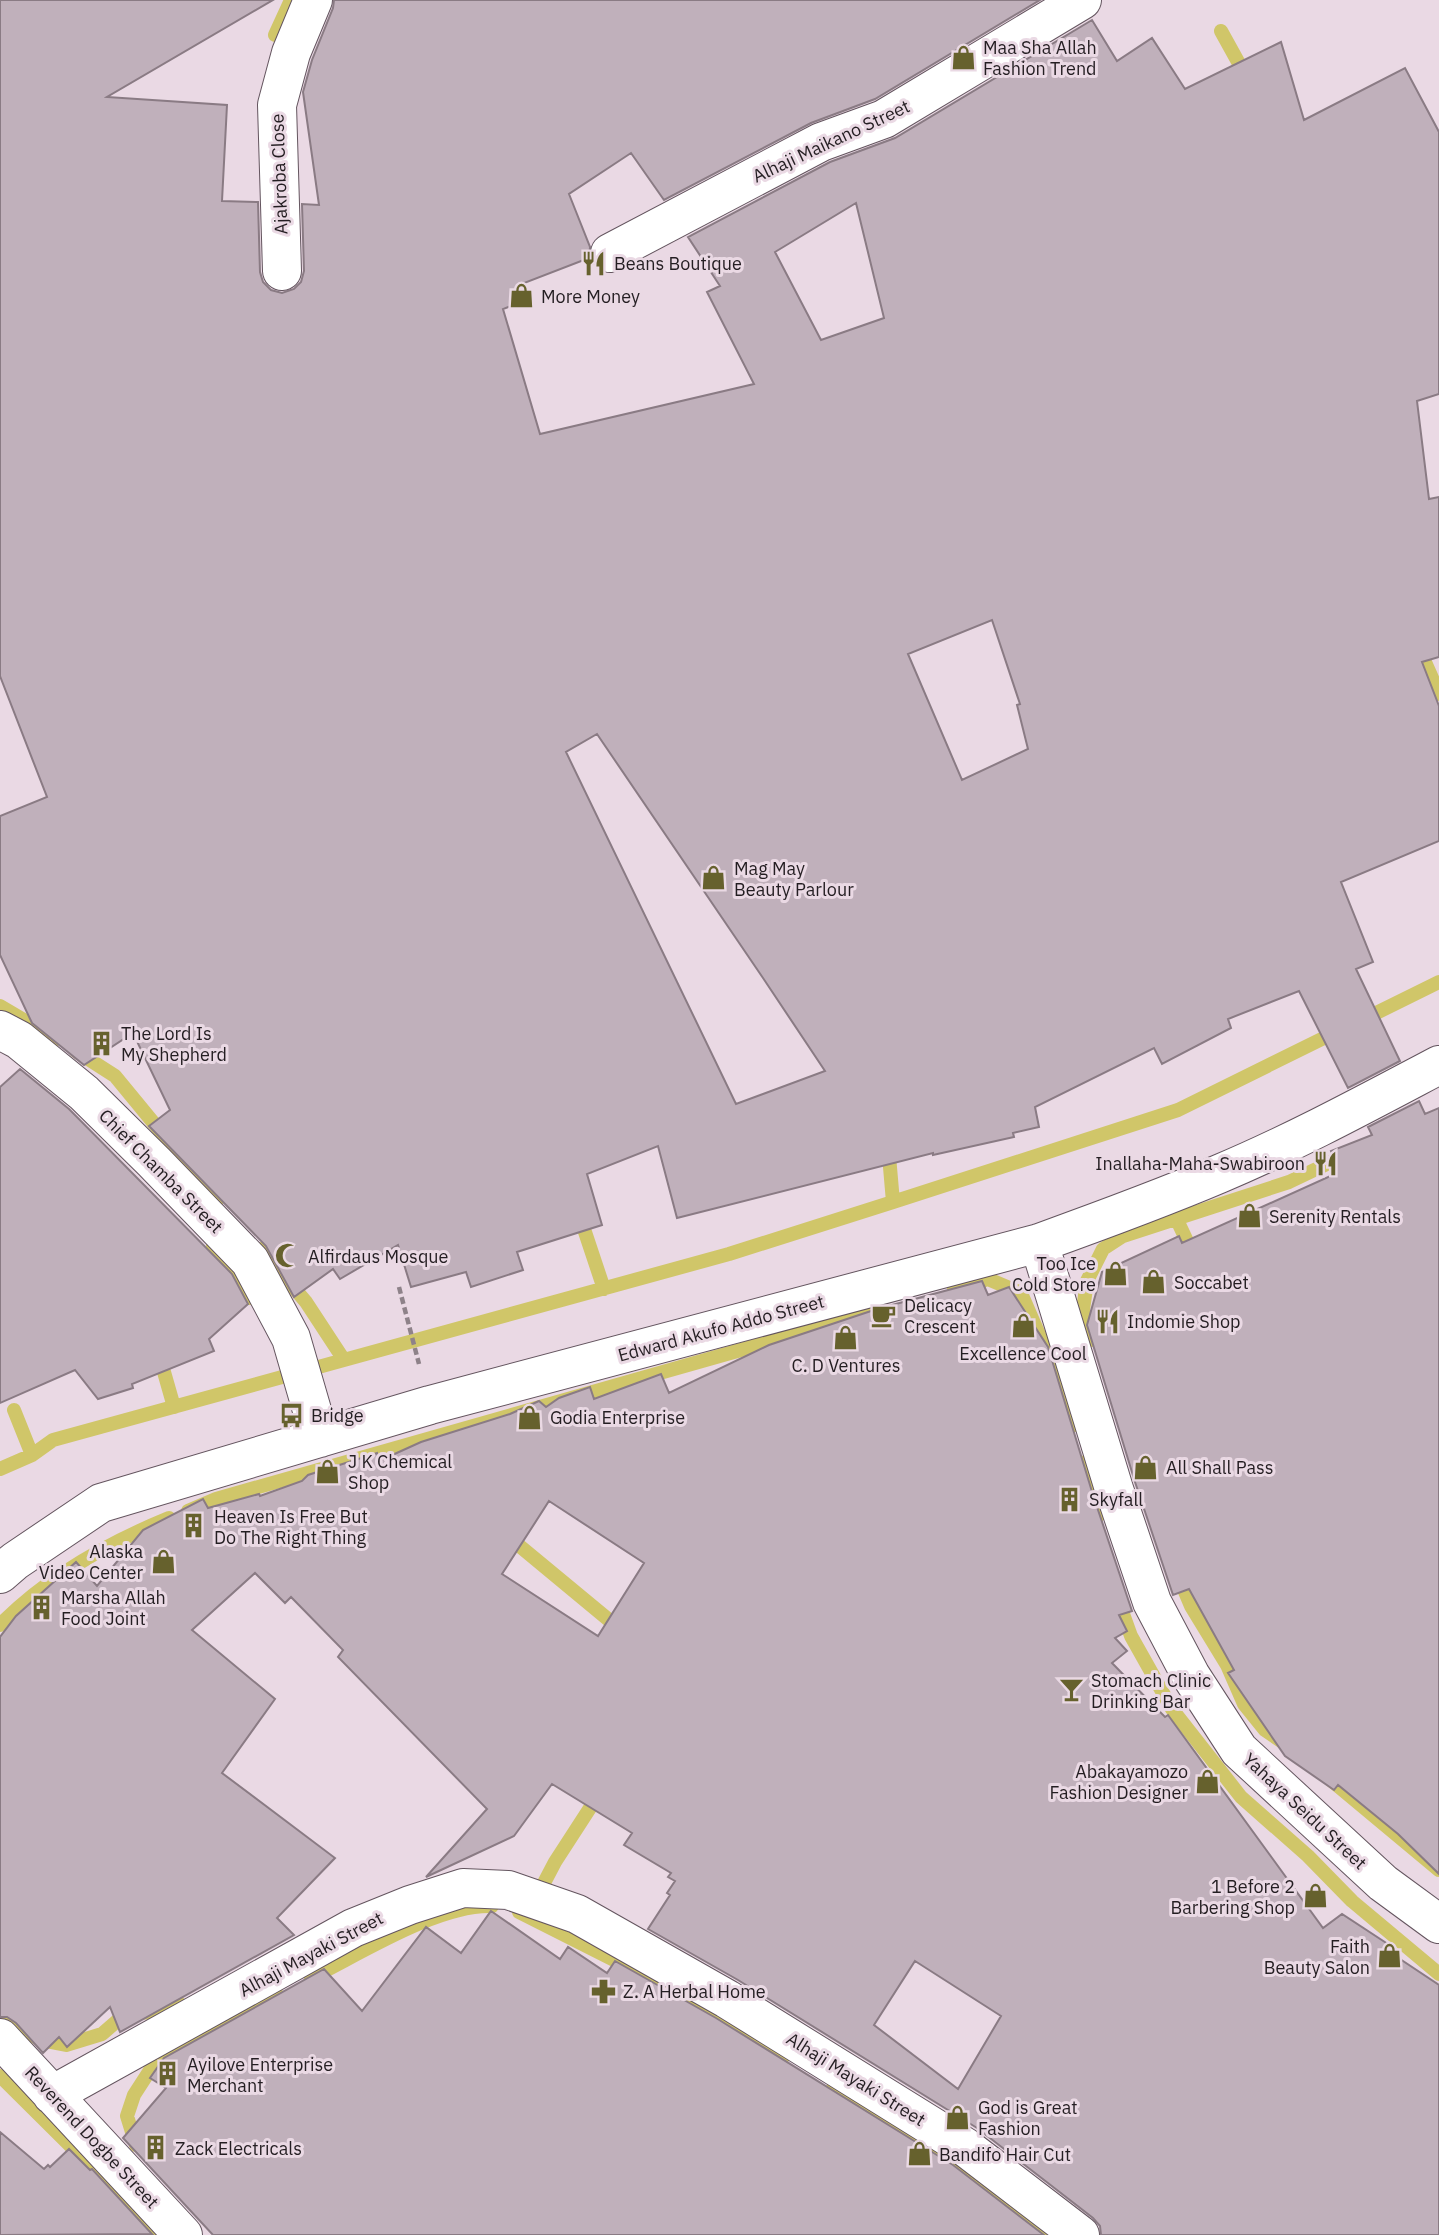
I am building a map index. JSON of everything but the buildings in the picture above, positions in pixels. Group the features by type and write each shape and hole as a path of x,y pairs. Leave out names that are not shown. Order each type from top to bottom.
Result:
{"street":[{"name":"Ajakroba Close","path":"282,271 277,105 291,53 313,0"},
{"name":"Alhaji Maikano Street","path":"610,253 821,142 884,119 1082,0"},
{"name":"Chief Chamba Street","path":"0,1030 19,1040 84,1093 250,1261 290,1338 320,1438"},
{"name":"Edward Akufo Addo Street","path":"0,1574 101,1503 430,1405 1039,1243 1222,1173 1327,1124 1439,1065"},
{"name":"Yahaya Seidu Street","path":"1039,1243 1114,1489 1152,1602 1191,1676 1239,1750 1383,1883 1439,1924"},
{"name":"Alhaji Mayaki Street","path":"52,2095 353,1928 410,1905 463,1888 508,1890 577,1914 727,1999 965,2147 1080,2235"},
{"name":"Reverend Dogbe Street","path":"0,2038 183,2235"}],"path":[{"path":"399,1287 420,1371"}],"waterway":[{"path":"275,35 291,0"},
{"path":"1221,31 1247,78"},
{"path":"1417,644 1439,694"},
{"path":"1362,1020 1439,982"},
{"path":"0,1006 56,1039"},
{"path":"0,1469 32,1455 53,1440 729,1254 1178,1110 1340,1030"},
{"path":"76,1051 115,1076 217,1200"},
{"path":"888,1144 893,1202"},
{"path":"1093,1340 1083,1310 1087,1281 1103,1249 1123,1236 1289,1182 1352,1152"},
{"path":"579,1214 604,1289"},
{"path":"1177,1220 1194,1256"},
{"path":"213,1246 249,1298"},
{"path":"261,1249 306,1302 344,1360"},
{"path":"954,1289 988,1279 1021,1293 1075,1425"},
{"path":"188,1511 216,1499 871,1313"},
{"path":"164,1372 174,1407"},
{"path":"14,1410 32,1455"},
{"path":"1087,1461 1097,1517"},
{"path":"0,1625 37,1592 79,1563 169,1518"},
{"path":"505,1534 621,1630"},
{"path":"1177,1573 1191,1606 1227,1665 1244,1704 1265,1730 1284,1743"},
{"path":"1117,1597 1131,1636 1172,1709 1241,1797 1308,1856 1352,1901 1439,1974"},
{"path":"1325,1775 1439,1870"},
{"path":"544,1883 601,1791"},
{"path":"311,1978 424,1922 448,1913 492,1906"},
{"path":"519,1912 630,1968 784,2056"},
{"path":"136,2145 127,2116 134,2095 156,2061 203,2033 278,1996"},
{"path":"0,2013 40,2040 66,2045 102,2034 125,2014 165,2011 180,2004"},
{"path":"0,2076 157,2235"},
{"path":"833,2088 975,2178 1044,2235"}],"place":[{"name":"Maa Sha Allah Fashion Trend","path":"963,57"},
{"name":"Beans Boutique","path":"594,263"},
{"name":"More Money","path":"521,296"},
{"name":"Mag May Beauty Parlour","path":"714,878"},
{"name":"The Lord Is My Shepherd","path":"101,1043"},
{"name":"Inallaha-Maha-Swabiroon","path":"1325,1163"},
{"name":"Serenity Rentals","path":"1249,1216"},
{"name":"Alfirdaus Mosque","path":"288,1256"},
{"name":"Too Ice Cold Store","path":"1116,1273"},
{"name":"Soccabet","path":"1154,1282"},
{"name":"Delicacy Crescent","path":"884,1315"},
{"name":"Indomie Shop","path":"1107,1321"},
{"name":"Excellence Cool","path":"1023,1326"},
{"name":"C. D Ventures","path":"846,1338"},
{"name":"Bridge","path":"291,1415"},
{"name":"Godia Enterprise","path":"530,1417"},
{"name":"All Shall Pass","path":"1146,1467"},
{"name":"J K Chemical Shop","path":"328,1471"},
{"name":"Skyfall","path":"1069,1499"},
{"name":"Heaven Is Free But Do The Right Thing","path":"194,1526"},
{"name":"Alaska Video Center","path":"163,1561"},
{"name":"Marsha Allah Food Joint","path":"41,1607"},
{"name":"Stomach Clinic Drinking Bar","path":"1071,1690"},
{"name":"Abakayamozo Fashion Designer","path":"1208,1781"},
{"name":"1 Before 2 Barbering Shop","path":"1315,1896"},
{"name":"Faith Beauty Salon","path":"1390,1956"},
{"name":"Z. A Herbal Home","path":"603,1991"},
{"name":"Ayilove Enterprise Merchant","path":"167,2074"},
{"name":"God is Great Fashion","path":"958,2117"},
{"name":"Zack Electricals","path":"155,2148"},
{"name":"Bandifo Hair Cut","path":"919,2154"}]}
